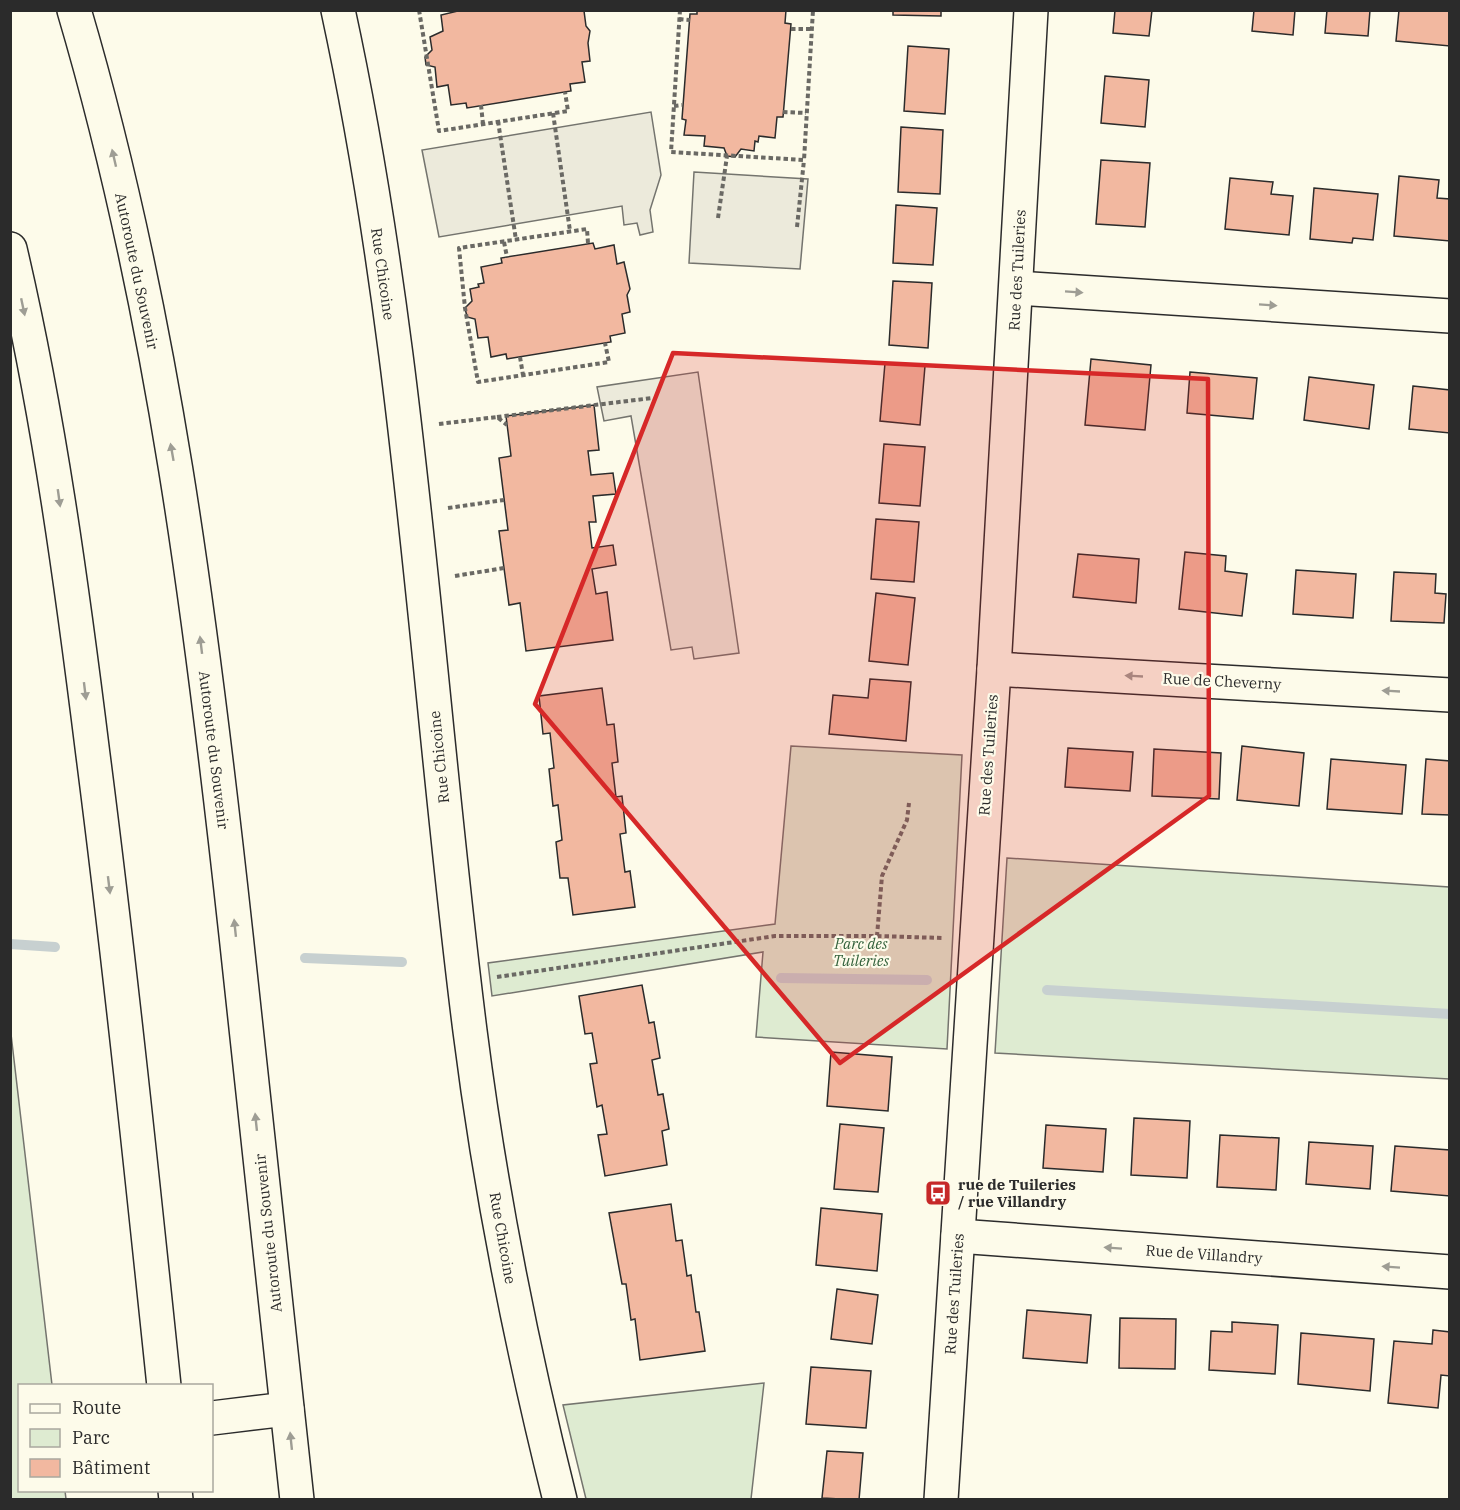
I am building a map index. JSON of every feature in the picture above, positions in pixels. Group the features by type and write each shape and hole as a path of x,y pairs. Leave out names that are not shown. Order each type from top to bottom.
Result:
{"main road":[{"name":"Autoroute du Souvenir","path":"74,10 113,153 134,251 154,350 191,562 224,828 297,1500"},
{"name":"Rue Chicoine","path":"338,10 372,194 397,365 465,982 486,1138 520,1332 560,1500"},
{"name":"Rue des Tuileries","path":"941,1500 994,669 1031,10"},
{"path":"10,249 58,491 78,632 117,948 164,1384"},
{"path":"1016,288 1449,316"},
{"name":"Rue de Cheverny","path":"994,669 1449,695"},
{"name":"Rue de Villandry","path":"958,1236 1449,1272"},
{"path":"213,1418 288,1409"}],"path":[{"path":"418,10 439,131 568,111 565,92"},
{"path":"680,10 671,152 804,160"},
{"path":"797,227 804,160 813,10"},
{"path":"679,19 690,20"},
{"path":"791,29 812,29"},
{"path":"481,105 483,124"},
{"path":"674,106 682,105"},
{"path":"783,112 807,113"},
{"path":"553,113 570,231"},
{"path":"498,121 516,240"},
{"path":"718,218 727,156"},
{"path":"588,243 587,229 459,248 465,308 478,382 609,362 605,343"},
{"path":"504,242 507,257"},
{"path":"520,357 523,375"},
{"path":"429,425 652,398"},
{"path":"497,417 507,425"},
{"path":"438,509 504,500"},
{"path":"444,577 504,568"},
{"path":"877,936 882,876 907,820 909,803"},
{"path":"465,982 775,936 877,936 977,941"}],"highlighted area":[{"path":"673,353 1208,379 1209,796 840,1063 535,704"}],"green space":[{"name":"Parc des Tuileries","path":"791,746 962,755 947,1049 756,1037 763,952 492,996 488,963 775,924"},
{"path":"1007,858 1449,887 1449,1079 995,1053"},
{"path":"11,1034 52,1384 18,1384 18,1492 65,1492 66,1499 11,1499"},
{"path":"764,1383 751,1499 586,1499 563,1405"}],"shaded area":[{"path":"651,112 661,175 650,210 653,232 640,235 637,223 624,225 622,206 439,237 422,150"},
{"path":"694,172 808,179 800,269 689,263"},
{"path":"698,372 739,653 694,659 692,647 671,650 631,416 604,421 597,387"}],"building":[{"path":"462,10 584,11 586,26 590,31 588,43 590,61 582,62 585,82 570,84 571,91 467,108 466,103 451,105 448,85 437,87 435,67 426,65 425,57 432,50 430,37 443,31 441,15"},
{"path":"697,10 786,10 785,23 791,24 783,117 777,117 775,138 759,136 758,142 755,141 754,151 741,149 735,157 727,156 724,148 704,146 705,136 684,135 686,120 682,119 690,14 697,14"},
{"path":"893,10 941,10 941,16 893,15"},
{"path":"1115,10 1152,10 1149,36 1113,33"},
{"path":"1254,10 1295,10 1293,35 1252,31"},
{"path":"1327,10 1370,10 1368,36 1325,33"},
{"path":"1399,10 1450,10 1450,46 1396,41"},
{"path":"908,46 949,49 945,114 904,111"},
{"path":"1105,76 1149,80 1145,127 1101,123"},
{"path":"901,127 943,130 940,194 898,192"},
{"path":"1101,160 1150,163 1145,227 1096,224"},
{"path":"1399,176 1439,180 1437,198 1450,199 1450,241 1394,236"},
{"path":"1230,178 1273,182 1271,194 1293,196 1289,235 1225,229"},
{"path":"1314,188 1378,194 1373,240 1353,238 1352,243 1310,239"},
{"path":"896,205 937,208 933,265 893,263"},
{"path":"593,243 595,249 614,245 617,264 624,262 630,289 627,295 630,312 622,314 625,333 610,336 611,342 507,359 506,354 491,357 488,337 478,338 475,319 467,317 465,308 472,301 470,289 484,283 481,267 502,263 501,258"},
{"path":"893,281 932,283 928,348 889,345"},
{"path":"1091,359 1151,365 1145,430 1085,425"},
{"path":"885,363 925,366 920,425 880,421"},
{"path":"1190,372 1257,378 1253,419 1187,413"},
{"path":"1309,377 1374,385 1369,429 1304,420"},
{"path":"1413,386 1450,390 1450,433 1409,429"},
{"path":"594,405 599,450 588,451 591,475 613,473 616,494 593,496 596,522 589,522 592,548 613,545 616,565 592,569 596,594 607,592 613,640 526,651 520,603 509,605 499,531 508,530 499,458 511,456 506,416"},
{"path":"884,444 925,447 920,506 879,503"},
{"path":"876,519 919,522 914,582 871,579"},
{"path":"1185,552 1226,556 1225,571 1247,574 1242,616 1179,609"},
{"path":"1078,554 1139,559 1136,603 1073,597"},
{"path":"1296,570 1356,574 1353,618 1293,614"},
{"path":"1394,572 1436,574 1435,593 1446,594 1444,623 1391,621"},
{"path":"876,593 915,598 908,665 869,661"},
{"path":"870,679 911,682 906,741 829,734 833,695 868,698"},
{"path":"602,688 607,725 614,724 618,762 612,763 616,797 622,796 626,833 620,834 625,872 630,871 635,907 573,915 568,878 560,878 556,842 562,840 558,805 553,806 549,769 554,768 550,733 543,734 539,696"},
{"path":"1242,746 1304,753 1299,806 1237,800"},
{"path":"1068,748 1133,752 1130,791 1065,787"},
{"path":"1154,749 1221,753 1219,799 1152,796"},
{"path":"1331,759 1406,765 1402,814 1327,809"},
{"path":"1426,759 1450,761 1450,815 1422,814"},
{"path":"642,985 649,1023 654,1022 660,1058 652,1060 658,1095 663,1094 669,1129 662,1131 667,1165 605,1176 598,1135 607,1134 602,1105 597,1107 590,1064 597,1063 592,1033 585,1034 579,996"},
{"path":"831,1052 892,1057 888,1111 827,1106"},
{"path":"1134,1118 1190,1121 1187,1178 1131,1175"},
{"path":"840,1124 884,1128 878,1192 834,1189"},
{"path":"1046,1125 1106,1129 1103,1172 1043,1168"},
{"path":"1220,1135 1279,1138 1276,1190 1217,1187"},
{"path":"1309,1142 1373,1146 1370,1189 1306,1184"},
{"path":"1395,1146 1450,1150 1450,1196 1391,1191"},
{"path":"671,1204 676,1241 682,1240 687,1276 691,1275 705,1351 640,1360 635,1319 631,1320 626,1284 622,1284 609,1213"},
{"path":"821,1208 882,1214 877,1271 816,1265"},
{"path":"837,1289 878,1295 872,1344 831,1339"},
{"path":"1027,1310 1091,1315 1087,1363 1023,1358"},
{"path":"1120,1318 1176,1319 1175,1369 1119,1368"},
{"path":"1232,1322 1278,1325 1275,1374 1209,1370 1211,1331 1232,1332"},
{"path":"1433,1330 1450,1332 1450,1376 1441,1375 1438,1408 1388,1403 1394,1341 1432,1344"},
{"path":"1301,1333 1374,1339 1370,1391 1298,1384"},
{"path":"811,1367 871,1371 866,1428 806,1424"},
{"path":"827,1451 863,1453 859,1500 822,1498"}],"waterway":[{"path":"10,944 55,947"},
{"path":"305,958 402,962"},
{"path":"781,978 927,980"},
{"path":"1047,990 1450,1014"}],"place":[{"name":"rue de Tuileries / rue Villandry","path":"938,1193"}]}
